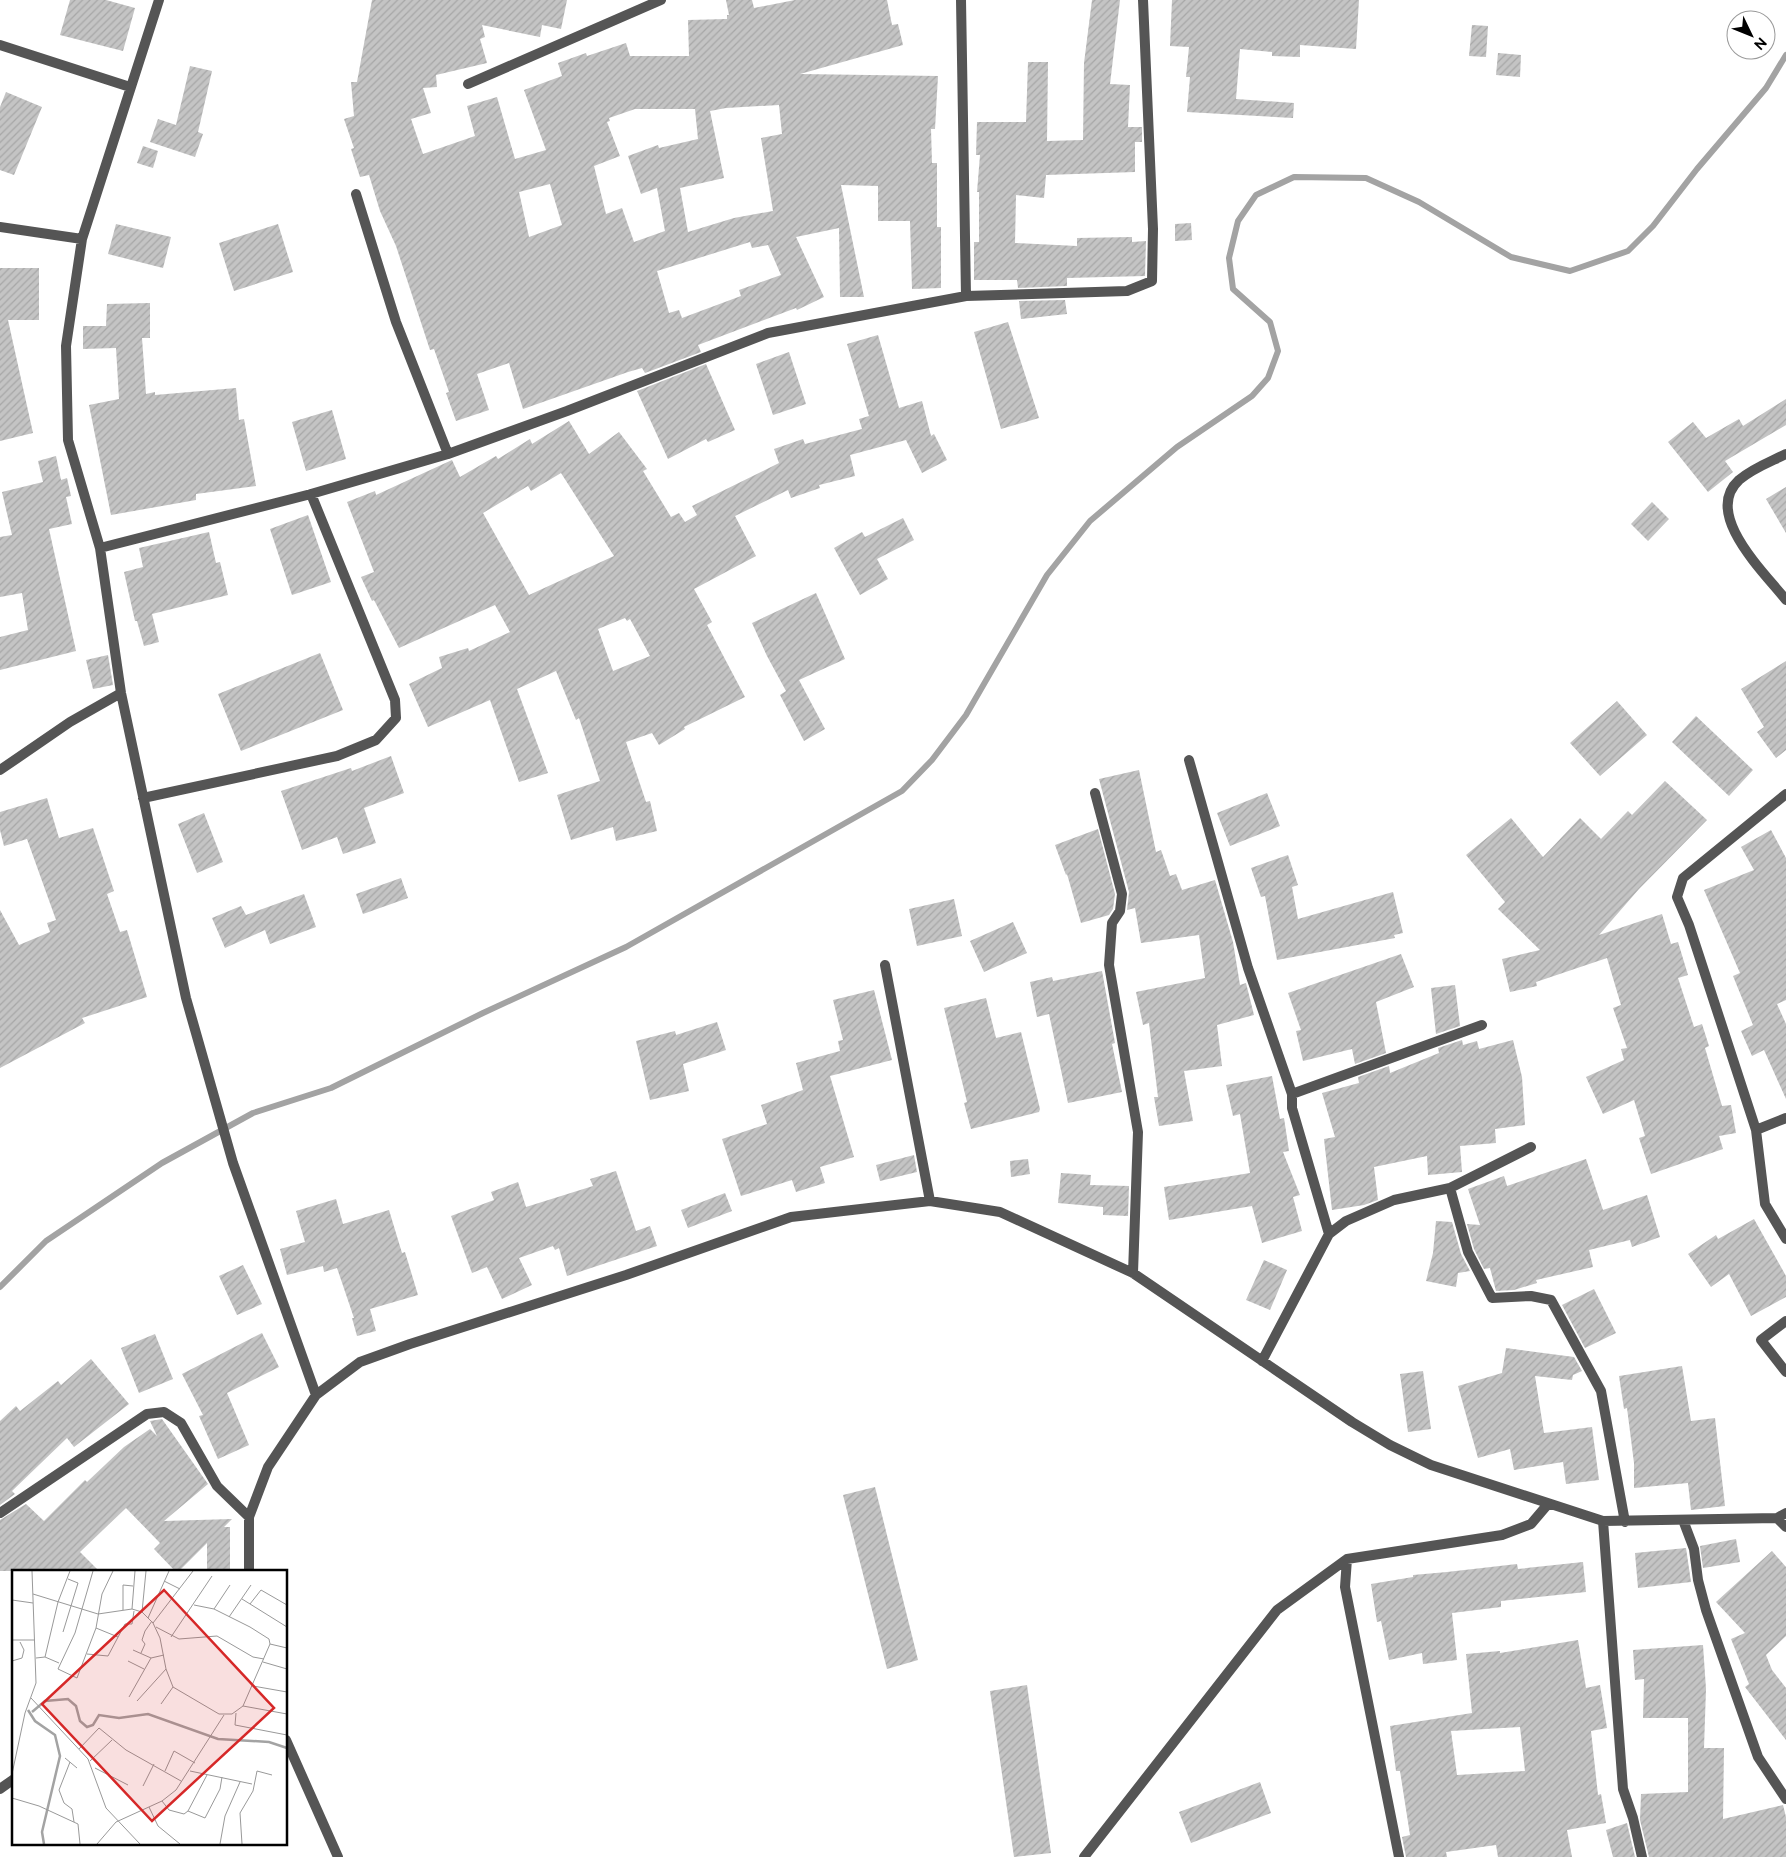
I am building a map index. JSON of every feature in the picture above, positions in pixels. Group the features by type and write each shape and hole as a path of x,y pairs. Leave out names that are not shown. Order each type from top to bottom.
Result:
{"street":[{"path":"159,0 82,239 66,346 68,440 100,548 121,693 186,998 233,1163 316,1395"},
{"path":"468,84 661,0"},
{"path":"961,0 966,296"},
{"path":"100,548 311,494 448,454 567,411 768,333 966,296 1127,291 1152,281 1152,229 1143,0"},
{"path":"0,45 130,88"},
{"path":"356,194 396,322 448,454"},
{"path":"0,227 82,239"},
{"path":"1786,454 1756,468 1738,482 1728,499 1727,515 1734,533 1786,600"},
{"path":"143,798 337,756 376,740 396,718 395,700 311,494"},
{"path":"0,770 70,722 121,693"},
{"path":"1189,760 1248,968 1292,1094 1292,1108 1329,1234"},
{"path":"1095,794 1122,894 1120,911 1112,923 1109,965 1138,1132 1133,1273"},
{"path":"1786,794 1683,878 1677,897 1689,925 1756,1130 1765,1204 1786,1239"},
{"path":"886,965 930,1201"},
{"path":"1292,1094 1482,1025"},
{"path":"1756,1130 1786,1118"},
{"path":"1262,1361 1329,1234 1346,1220 1394,1200 1450,1188 1531,1147"},
{"path":"1450,1188 1468,1252 1492,1298 1531,1296 1551,1300 1601,1391 1625,1522"},
{"path":"249,1570 249,1517 268,1467 316,1395 360,1362 410,1344 626,1276 791,1217 930,1201 1000,1212 1133,1273 1352,1422 1398,1449 1431,1465 1603,1521 1625,1522 1782,1515 1786,1527"},
{"path":"1786,1321 1761,1340 1786,1372"},
{"path":"0,1513 147,1414 164,1412 181,1423 217,1486 249,1517"},
{"path":"1084,1857 1277,1610 1347,1559 1502,1535 1531,1524 1548,1504"},
{"path":"1683,1520 1694,1549 1698,1580 1706,1610 1758,1757 1786,1799"},
{"path":"1603,1521 1623,1789 1633,1818 1642,1857"},
{"path":"1347,1559 1345,1587 1399,1857"},
{"path":"288,1745 335,1856"},
{"path":"0,1789 12,1780"}],"building":[{"path":"70,0 106,0 135,8 123,51 60,35"},
{"path":"372,0 567,0 561,29 542,25 540,37 482,25 485,37 480,39 487,63 436,75 437,87 423,88 431,113 411,119 423,154 475,136 467,106 497,97 515,159 546,150 524,90 562,76 558,63 586,53 587,56 626,43 630,56 689,56 688,20 727,19 727,15 729,15 726,0 752,0 754,8 795,0 887,0 892,25 898,24 903,45 800,74 938,76 935,129 931,129 932,163 937,163 937,227 941,227 941,288 912,289 910,221 878,221 878,186 841,185 864,297 840,297 839,228 796,237 824,297 797,310 796,308 698,345 701,352 645,373 642,368 628,372 523,409 509,363 477,374 489,410 456,421 446,393 449,392 434,349 430,350 396,246 380,211 369,175 360,177 351,149 354,148 344,119 354,116 351,82 357,82","holes":["779,105 782,134 761,138 773,211 734,218 688,232 680,188 724,178 710,111 726,108","635,109 695,109 698,139 659,148 658,145 628,156 641,194 657,188 665,231 634,242 622,208 606,214 594,166 620,156 607,122 610,121 609,118","550,184 562,225 529,237 519,192","750,242 752,248 768,245 781,275 739,290 741,296 682,318 679,310 669,313 657,271"]},
{"path":"1092,0 1120,0 1110,84 1130,85 1128,127 1142,127 1142,142 1135,142 1135,172 1046,175 1044,198 1016,195 1015,243 1077,246 1077,238 1132,237 1132,242 1146,241 1145,276 1067,278 1067,286 1018,288 1017,280 974,280 974,242 979,242 979,192 977,192 980,155 976,155 977,122 1026,122 1028,62 1048,62 1047,141 1083,140 1084,63"},
{"path":"1172,0 1359,0 1356,49 1300,45 1300,57 1272,56 1272,52 1240,49 1236,99 1294,103 1293,118 1187,112 1190,77 1186,77 1189,47 1170,46"},
{"path":"1472,25 1488,26 1486,57 1469,56"},
{"path":"1498,53 1521,55 1520,77 1496,75"},
{"path":"190,66 212,71 198,132 203,134 195,157 150,142 158,119 176,125"},
{"path":"6,92 42,107 14,175 0,170 0,107"},
{"path":"143,146 158,151 153,168 137,163"},
{"path":"1191,223 1192,240 1175,241 1175,224"},
{"path":"116,224 171,237 163,268 108,254"},
{"path":"278,224 293,272 234,291 219,243"},
{"path":"0,268 39,268 39,320 8,320 33,433 0,441"},
{"path":"1065,300 1067,314 1021,319 1019,301"},
{"path":"150,303 150,338 142,338 146,394 155,392 155,395 236,388 239,420 244,419 256,486 196,494 196,500 111,515 89,405 119,399 116,348 83,349 83,326 106,326 107,304"},
{"path":"1008,322 1039,418 1001,429 974,332"},
{"path":"878,335 899,408 922,401 931,436 934,434 947,460 922,473 906,440 850,455 855,476 819,485 820,488 791,498 788,490 735,516 756,556 694,589 712,622 707,625 745,697 684,727 685,729 659,745 652,733 626,742 646,802 650,801 657,831 616,841 613,827 571,840 557,795 600,781 579,718 576,720 556,671 517,689 548,773 519,782 490,700 428,727 409,684 442,668 439,657 468,648 469,651 510,632 495,605 399,648 374,600 372,601 361,577 374,572 347,502 375,491 376,495 452,460 460,477 496,456 498,459 530,439 532,444 569,421 589,454 619,432 647,469 643,471 671,517 679,513 685,522 697,515 692,506 779,463 774,449 803,439 805,444 862,429 859,419 869,416 847,344","holes":["561,473 614,556 529,595 483,513 528,486 531,491","625,618 627,621 630,619 650,656 613,671 598,629"]},
{"path":"789,352 806,404 773,415 756,364"},
{"path":"706,364 735,430 708,442 706,439 668,459 637,391"},
{"path":"1786,399 1786,425 1725,461 1733,472 1708,492 1668,442 1693,422 1706,438 1739,419 1743,426"},
{"path":"332,410 346,459 306,471 292,422"},
{"path":"56,456 61,480 67,478 71,496 66,497 72,524 49,529 76,651 0,670 0,637 28,630 22,593 0,597 0,537 12,535 2,492 43,482 38,461"},
{"path":"1786,487 1786,533 1766,499"},
{"path":"1652,502 1669,519 1648,541 1631,524"},
{"path":"308,515 331,582 292,595 270,529"},
{"path":"903,518 914,540 877,559 888,579 860,595 834,548 862,532 865,537"},
{"path":"209,532 216,563 220,562 228,595 152,614 159,642 144,646 137,621 135,621 124,572 143,567 139,548"},
{"path":"816,593 845,659 799,680 825,729 804,741 780,695 786,691 752,623"},
{"path":"320,653 343,710 241,751 218,694"},
{"path":"108,655 113,685 93,689 86,660"},
{"path":"1786,661 1786,750 1776,758 1757,732 1764,727 1741,689"},
{"path":"1617,701 1647,735 1600,776 1570,743"},
{"path":"1696,716 1753,770 1729,796 1672,742"},
{"path":"391,756 404,793 364,808 376,843 343,854 337,837 302,850 281,791 351,768 352,771"},
{"path":"1139,770 1156,852 1161,850 1170,876 1176,874 1182,890 1215,880 1233,942 1240,985 1246,983 1254,1015 1217,1025 1222,1066 1184,1071 1193,1121 1159,1126 1154,1097 1158,1097 1149,1023 1143,1025 1136,992 1205,978 1199,935 1141,943 1135,908 1127,910 1129,892 1099,779"},
{"path":"1665,781 1707,820 1639,889 1599,935 1662,914 1671,944 1678,942 1688,975 1678,978 1694,1027 1702,1024 1709,1046 1705,1048 1722,1106 1731,1105 1736,1133 1719,1136 1723,1149 1651,1174 1639,1138 1645,1136 1634,1100 1603,1114 1586,1077 1624,1060 1621,1049 1627,1048 1613,1008 1621,1005 1607,958 1536,982 1537,986 1510,992 1502,959 1540,950 1498,909 1505,902 1466,855 1511,818 1543,857 1580,818 1601,839 1628,811 1632,815"},
{"path":"1267,793 1280,826 1230,846 1217,813"},
{"path":"47,798 59,838 93,828 114,891 107,894 120,932 127,930 147,997 82,1018 85,1023 0,1068 0,910 19,945 50,932 47,923 56,920 27,839 4,846 0,830 0,812"},
{"path":"204,813 223,862 197,873 178,824"},
{"path":"1098,829 1115,894 1113,909 1109,915 1081,923 1067,874 1055,845"},
{"path":"1771,830 1786,858 1786,1000 1777,1004 1786,1024 1786,1099 1764,1050 1752,1056 1741,1031 1753,1025 1733,976 1740,973 1704,890 1754,870 1741,847"},
{"path":"1288,855 1298,885 1292,887 1298,919 1393,892 1403,933 1394,935 1395,938 1277,960 1265,896 1261,897 1251,868"},
{"path":"401,878 408,898 363,914 356,894"},
{"path":"304,894 316,927 270,944 265,930 225,948 212,918 241,906 246,915"},
{"path":"954,899 962,936 917,946 909,909"},
{"path":"1013,922 1027,953 984,972 970,941"},
{"path":"1401,954 1414,987 1376,1002 1386,1053 1355,1064 1352,1049 1303,1061 1296,1031 1301,1030 1288,993"},
{"path":"1102,971 1115,1043 1112,1044 1122,1092 1068,1103 1049,1014 1037,1017 1030,982 1052,977 1053,981"},
{"path":"1455,985 1460,1026 1436,1034 1431,988"},
{"path":"874,990 892,1060 830,1076 854,1157 820,1167 825,1183 796,1192 792,1180 741,1196 722,1139 767,1124 761,1105 803,1090 796,1063 840,1051 838,1041 843,1040 833,1000"},
{"path":"986,998 996,1038 1021,1032 1040,1109 1039,1112 971,1129 964,1103 967,1102 944,1008"},
{"path":"717,1022 726,1050 683,1064 689,1091 650,1100 636,1041 675,1031 676,1035"},
{"path":"1462,1040 1463,1045 1477,1041 1479,1049 1513,1040 1522,1077 1525,1125 1495,1129 1496,1143 1460,1146 1462,1172 1428,1175 1427,1156 1374,1167 1378,1200 1364,1205 1332,1210 1324,1139 1335,1137 1322,1093 1359,1083 1358,1077 1389,1066 1390,1073 1439,1053 1438,1048"},
{"path":"1272,1076 1280,1119 1284,1118 1289,1151 1283,1152 1300,1195 1293,1197 1302,1231 1262,1243 1252,1206 1169,1220 1164,1187 1250,1173 1240,1114 1233,1116 1226,1085"},
{"path":"914,1155 917,1172 880,1181 876,1165"},
{"path":"1028,1159 1030,1174 1011,1177 1010,1161"},
{"path":"1586,1159 1603,1210 1647,1195 1660,1237 1632,1247 1630,1240 1589,1250 1593,1267 1536,1280 1537,1283 1514,1290 1496,1291 1490,1268 1484,1269 1474,1249 1467,1224 1480,1225 1468,1189 1504,1176 1507,1186"},
{"path":"616,1171 636,1231 650,1226 657,1246 567,1276 559,1248 555,1250 553,1246 519,1258 532,1285 502,1299 487,1267 472,1273 451,1216 494,1200 491,1192 518,1182 526,1207 593,1186 590,1179"},
{"path":"1061,1173 1091,1175 1090,1185 1129,1186 1128,1216 1103,1215 1103,1207 1058,1203"},
{"path":"725,1193 732,1211 688,1228 681,1210"},
{"path":"336,1199 343,1224 389,1210 402,1253 405,1252 418,1295 370,1309 376,1331 357,1336 352,1318 354,1318 337,1268 324,1272 323,1266 287,1275 280,1249 305,1242 296,1211"},
{"path":"1754,1219 1786,1276 1786,1297 1751,1316 1729,1274 1711,1287 1688,1254 1716,1235 1718,1239"},
{"path":"1436,1221 1452,1222 1461,1254 1470,1271 1458,1273 1456,1287 1426,1281 1433,1253"},
{"path":"1264,1260 1287,1270 1270,1310 1246,1300"},
{"path":"243,1265 262,1304 237,1315 219,1276"},
{"path":"1594,1289 1616,1333 1585,1348 1562,1305"},
{"path":"262,1333 279,1367 227,1393 249,1445 218,1459 199,1416 203,1415 182,1374"},
{"path":"155,1334 173,1379 139,1393 121,1348"},
{"path":"1506,1348 1574,1357 1582,1371 1573,1375 1572,1380 1535,1376 1544,1433 1592,1427 1599,1480 1566,1484 1563,1462 1514,1470 1510,1449 1478,1458 1458,1386 1502,1373"},
{"path":"91,1359 129,1404 74,1447 67,1438 12,1491 15,1494 0,1505 0,1421 16,1406 20,1411 58,1381 61,1385"},
{"path":"1682,1366 1691,1421 1715,1418 1725,1506 1691,1510 1688,1483 1634,1488 1634,1463 1627,1408 1624,1409 1619,1376"},
{"path":"1423,1371 1431,1429 1408,1432 1400,1374"},
{"path":"162,1419 208,1484 164,1521 232,1519 224,1527 230,1527 230,1570 207,1570 207,1543 180,1570 174,1570 154,1549 160,1543 126,1508 80,1552 98,1570 0,1571 0,1520 26,1504 44,1521 85,1480 87,1482 124,1447 150,1429 157,1436 150,1421"},
{"path":"875,1487 918,1660 887,1669 843,1495"},
{"path":"1736,1539 1740,1562 1703,1568 1700,1546"},
{"path":"1686,1548 1691,1582 1638,1588 1635,1553"},
{"path":"1772,1551 1786,1567 1786,1636 1766,1655 1772,1670 1786,1688 1786,1740 1745,1687 1749,1684 1731,1639 1745,1633 1716,1602"},
{"path":"1583,1562 1586,1592 1501,1601 1501,1607 1452,1613 1457,1660 1423,1664 1422,1653 1389,1660 1381,1621 1377,1622 1371,1584 1413,1577 1413,1575 1517,1564 1518,1569"},
{"path":"1578,1640 1586,1688 1600,1685 1607,1728 1591,1731 1598,1795 1601,1794 1606,1823 1567,1830 1572,1857 1498,1857 1496,1845 1446,1852 1447,1857 1406,1857 1402,1837 1410,1835 1400,1771 1396,1771 1390,1726 1472,1713 1466,1654 1500,1651 1500,1653","holes":["1520,1727 1525,1771 1457,1775 1451,1731"]},
{"path":"1703,1645 1706,1689 1704,1748 1724,1748 1723,1819 1783,1805 1786,1817 1786,1857 1649,1857 1640,1820 1641,1794 1688,1792 1688,1718 1643,1718 1644,1679 1635,1680 1633,1650"},
{"path":"1027,1685 1051,1853 1014,1857 990,1691"},
{"path":"1260,1782 1271,1813 1191,1843 1179,1812"},
{"path":"1627,1823 1635,1857 1613,1857 1606,1830"}],"waterway":[{"path":"0,1287 46,1241 162,1163 253,1113 331,1088 483,1013 626,947 902,791 932,760 966,715 1047,575 1090,521 1177,447 1252,396 1268,378 1278,351 1270,322 1233,289 1229,258 1238,221 1256,195 1294,177 1366,178 1419,202 1511,257 1570,271 1628,251 1653,226 1697,169 1766,88 1786,55"}]}
